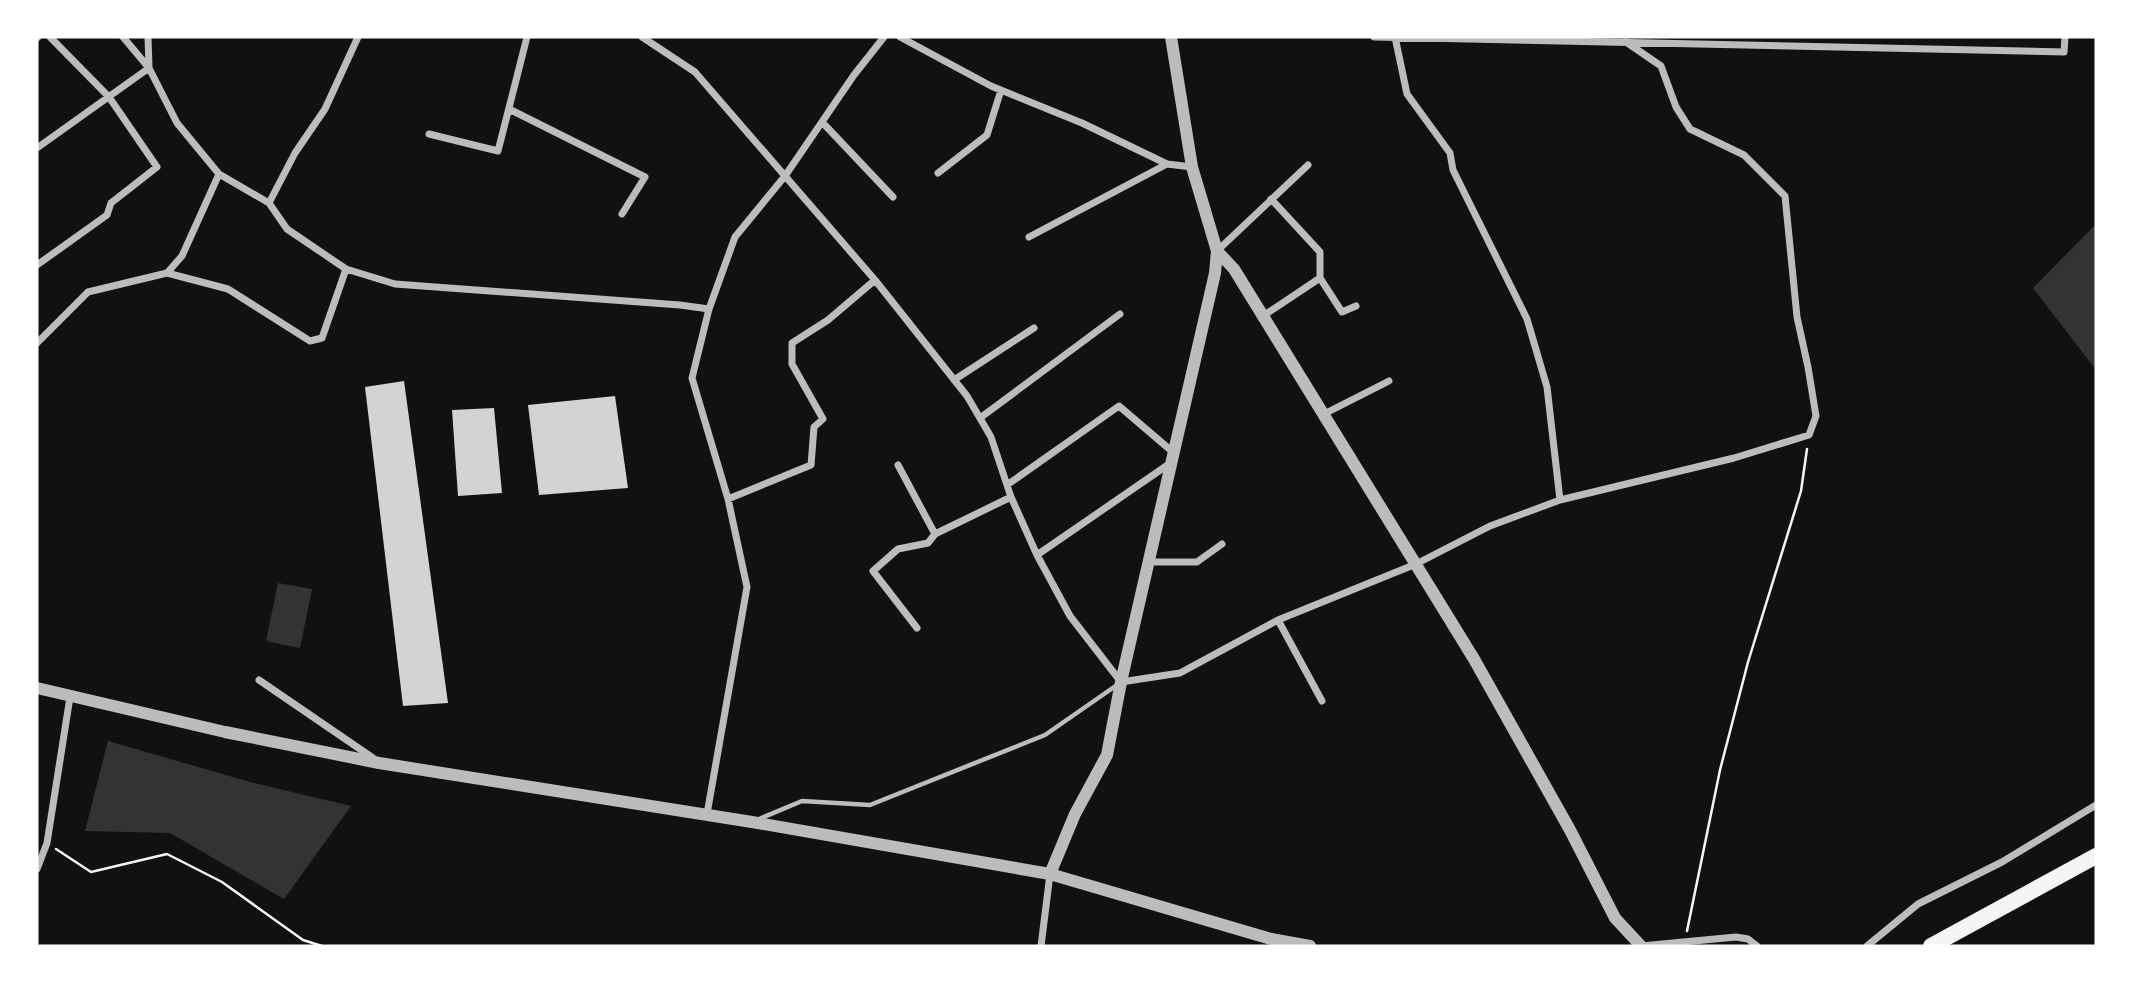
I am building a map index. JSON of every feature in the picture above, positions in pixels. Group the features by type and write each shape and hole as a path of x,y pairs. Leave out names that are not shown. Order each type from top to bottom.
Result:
{"highway":[{"path":"1931,946 2096,856"}],"street":[{"path":"37,265 107,215 111,203 157,167 109,97 50,37"},
{"path":"123,37 149,68 177,123 219,174 270,203 287,229 346,268 395,284 709,309"},
{"path":"148,37 149,68"},
{"path":"270,203 295,153 325,109 358,37"},
{"path":"429,134 498,152 527,37"},
{"path":"642,37 695,72 875,280 954,380 992,437 1011,497 1037,555 1070,616 1121,682"},
{"path":"708,814 747,587 728,499 692,378 709,309 735,237 785,176 884,37"},
{"path":"900,37 1001,90 1082,123 1167,164 1192,167"},
{"path":"1041,946 1050,874 1074,814 1107,755 1121,682 1215,273 1217,251 1192,167 1171,37"},
{"path":"1374,37 2064,51 2065,37"},
{"path":"1395,37 1407,94 1450,153 1452,170 1527,319 1547,387 1560,500"},
{"path":"1121,682 1180,673 1278,620 1416,564 1490,526 1560,500 1734,458 1810,435 1816,416 1797,317 1785,196 1744,155 1690,129 1676,107 1661,65 1626,42"},
{"path":"37,148 149,68"},
{"path":"938,173 988,135 1001,90"},
{"path":"509,109 645,177 622,214"},
{"path":"822,122 893,197"},
{"path":"1029,237 1167,164"},
{"path":"1217,251 1308,165"},
{"path":"167,273 182,256 219,174"},
{"path":"1271,200 1320,252 1320,278 1342,312 1356,306"},
{"path":"1217,251 1234,269 1474,659 1556,805 1615,918 1641,946 1736,937 1748,939 1756,946"},
{"path":"37,343 88,292 167,273 228,289 310,341 322,338 346,268"},
{"path":"1263,316 1320,278"},
{"path":"728,499 811,465 814,426 823,419 792,365 792,343 828,320 875,280"},
{"path":"980,418 1120,313"},
{"path":"954,380 1034,328"},
{"path":"1324,414 1389,381"},
{"path":"1007,485 1119,406 1174,457"},
{"path":"1037,555 1174,457"},
{"path":"898,466 935,534"},
{"path":"916,628 873,571 898,549 928,542 935,534 1011,497"},
{"path":"1149,562 1197,562 1222,544"},
{"path":"1278,620 1322,701"},
{"path":"260,680 379,763"},
{"path":"37,688 225,732 379,763 708,814 1050,874 1271,939 1310,946"},
{"path":"37,869 47,843 70,697"},
{"path":"1867,946 1918,904 2002,862 2096,804"}],"lane":[{"path":"752,822 802,801 870,805 1045,735 1121,682"}],"path":[{"path":"1685,942 1720,770 1748,662 1801,491 1810,435"},
{"path":"47,843 91,872 167,854 222,882 303,940 322,946"}],"shaded area":[{"path":"2096,224 2096,370 2033,288"},
{"path":"278,583 312,589 300,648 266,641"},
{"path":"108,741 250,782 351,806 284,899 170,833 85,831"}],"building":[{"path":"404,381 448,703 403,706 365,387"},
{"path":"615,396 628,488 539,495 528,405"},
{"path":"494,408 502,493 458,496 452,410"}]}
